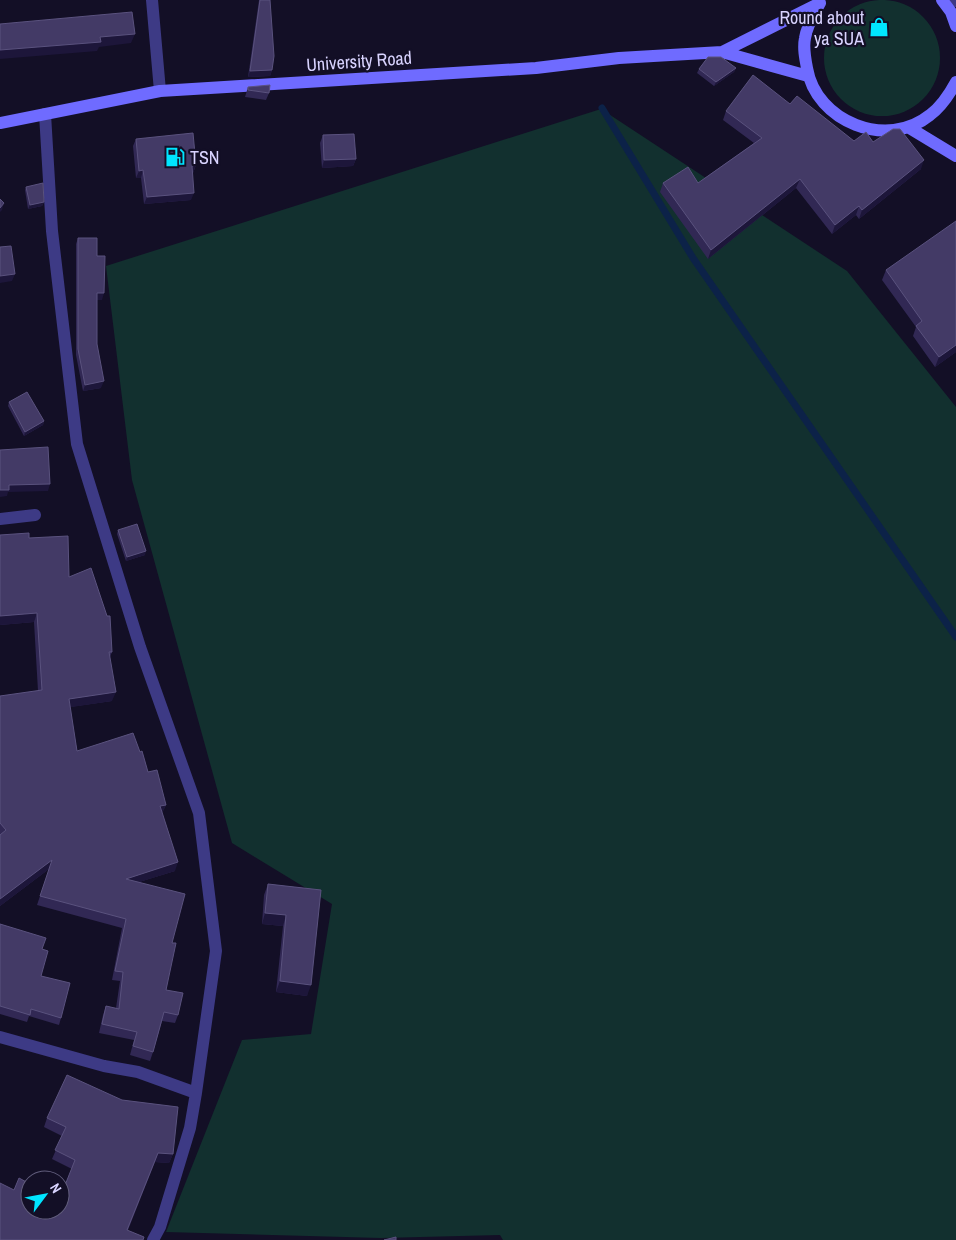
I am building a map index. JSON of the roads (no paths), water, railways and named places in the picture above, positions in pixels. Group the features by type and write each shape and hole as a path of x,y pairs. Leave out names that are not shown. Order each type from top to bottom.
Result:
{"main road":[{"path":"943,0 951,12 956,26"},
{"path":"722,52 822,1"},
{"path":"822,1 808,25 804,39 804,50 808,76 820,99 838,117 862,128 885,131 908,127 929,116 946,100 956,82"},
{"name":"University Road","path":"0,123 160,91 536,68 619,58 722,52"},
{"path":"722,52 808,76"},
{"path":"908,127 956,156"}],"street":[{"path":"152,0 160,91"},
{"path":"943,0 956,1"},
{"path":"45,114 52,231 78,444 140,647 199,813 216,951 190,1128 160,1227 153,1240"},
{"path":"0,519 35,515"},
{"path":"0,1037 104,1066 138,1072 196,1093"}],"waterway":[{"path":"602,108 693,258 956,637"}],"place":[{"name":"Round about ya SUA","path":"879,27"},
{"name":"TSN","path":"175,157"}]}
